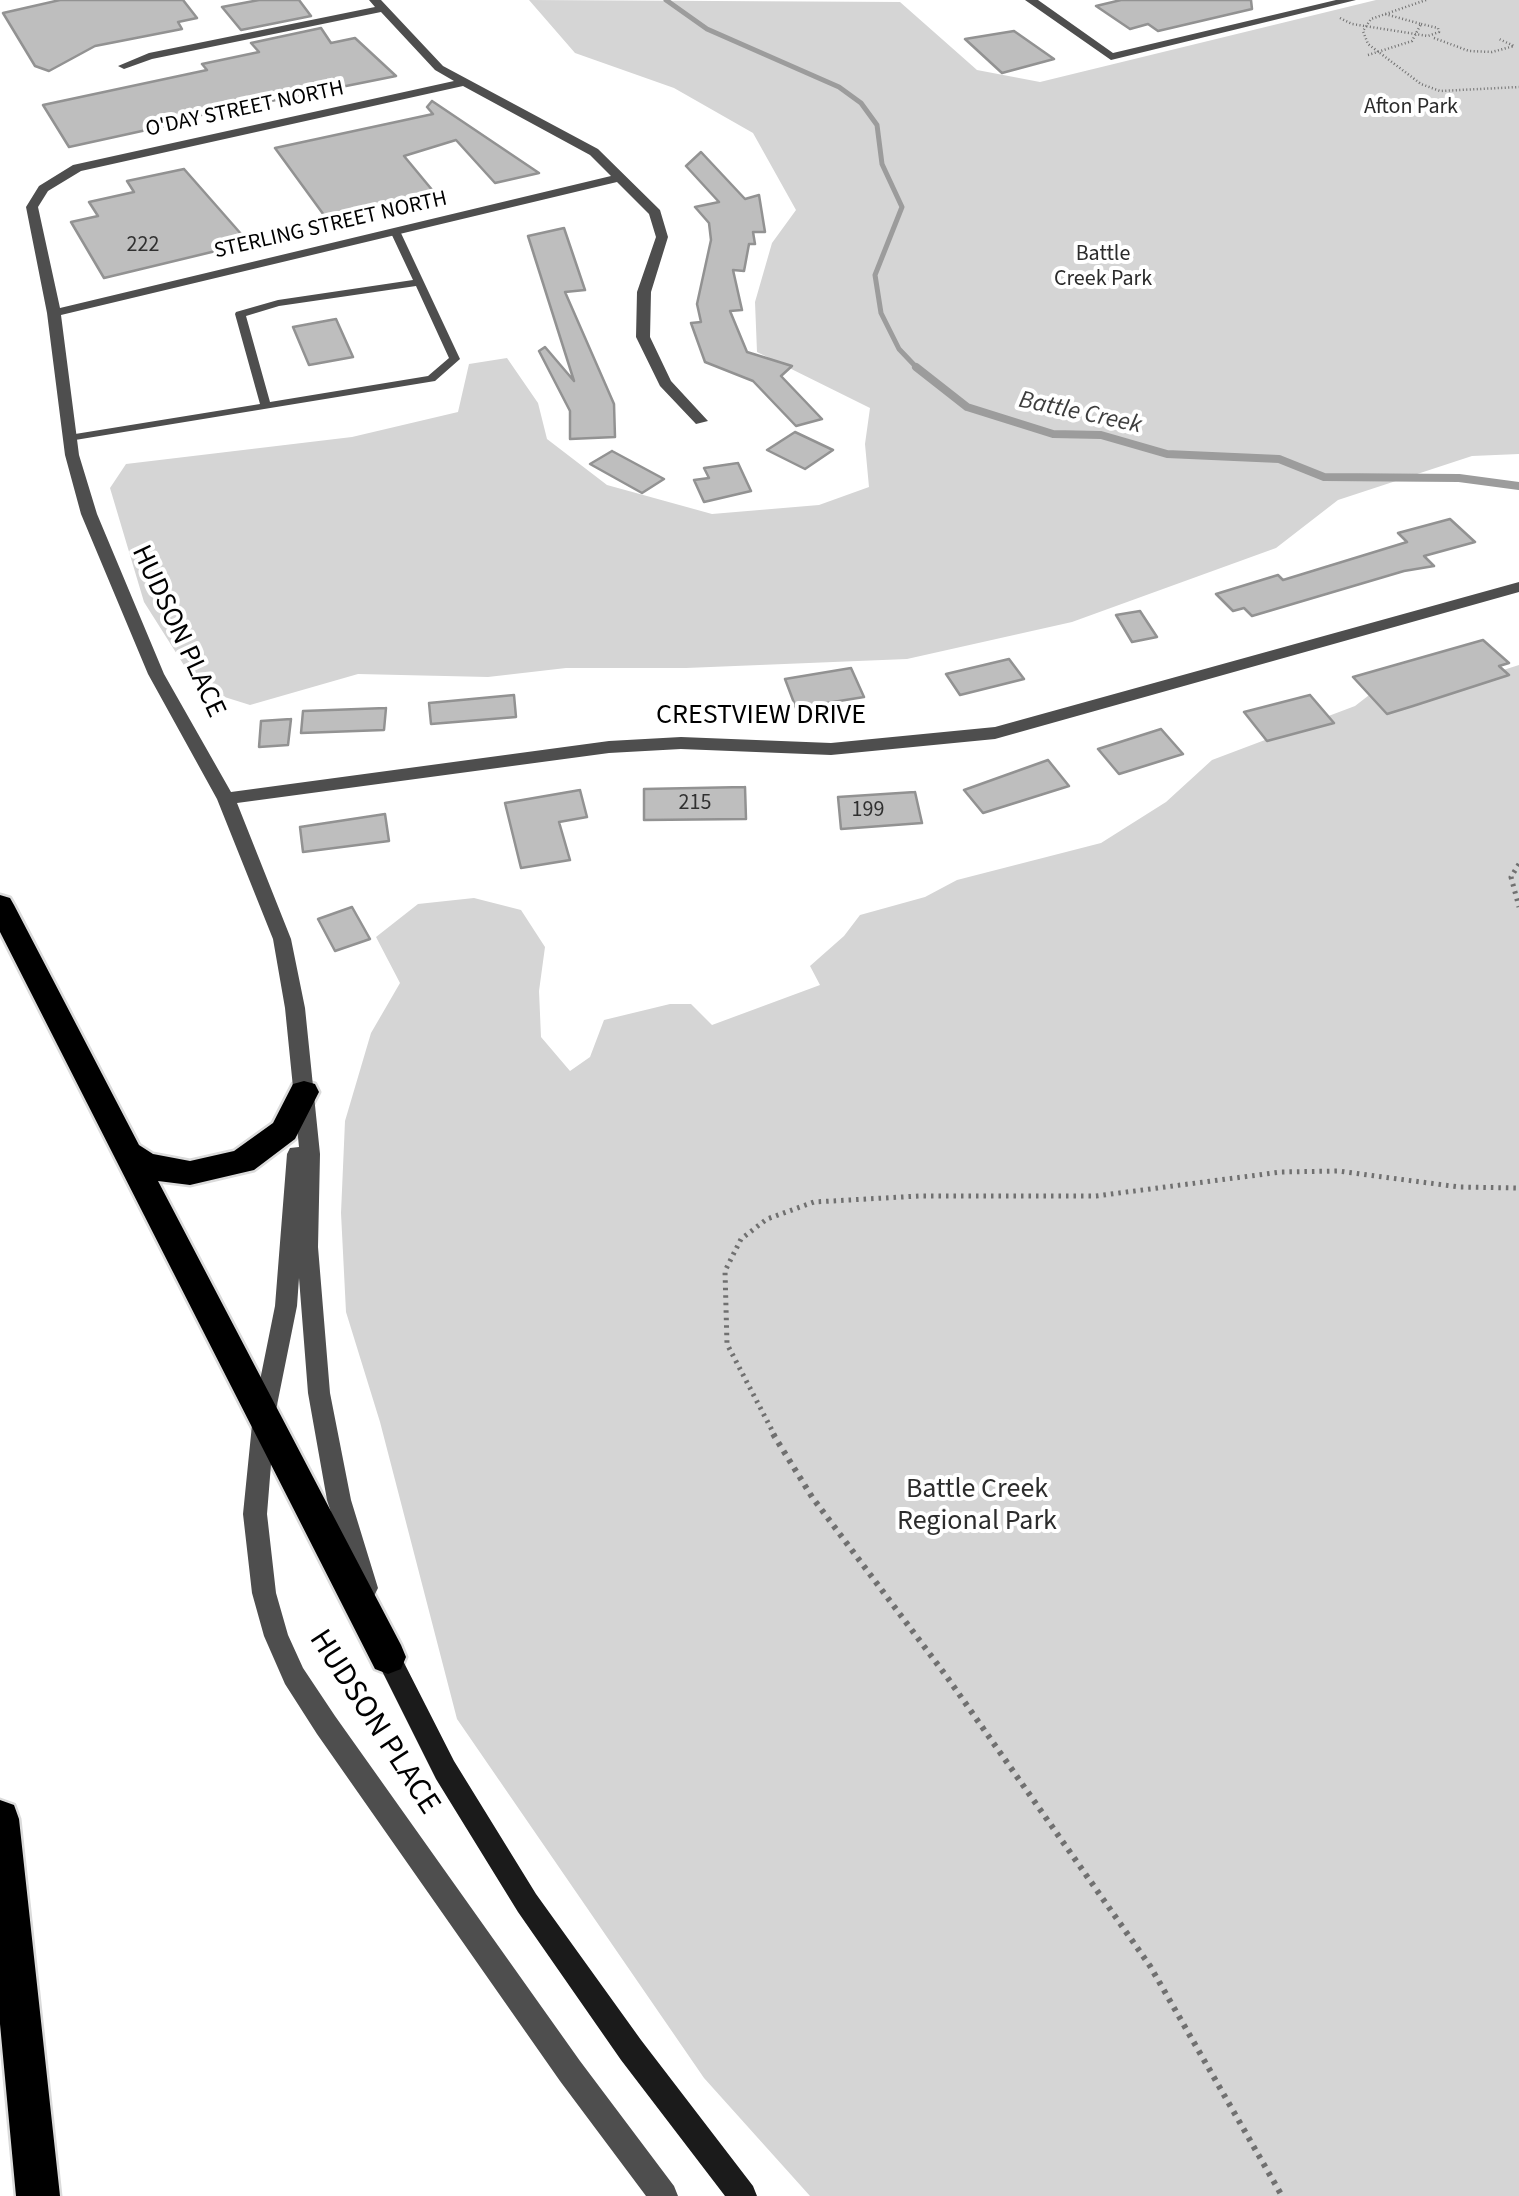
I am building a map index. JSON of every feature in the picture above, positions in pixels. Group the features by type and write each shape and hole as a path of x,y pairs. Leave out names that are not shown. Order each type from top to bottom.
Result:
{"highway":[{"path":"0,906 388,1657"},
{"path":"128,1153 152,1168 190,1173 243,1161 284,1131 304,1092"},
{"path":"0,1819 38,2196"}],"street":[{"path":"1030,0 1112,57 1350,0"},
{"path":"1295,0 1310,9"},
{"path":"124,66 149,56 378,4 439,68 594,152 655,213 662,236 644,292 644,337 665,383 702,421"},
{"name":"O'DAY STREET NORTH","path":"43,189 77,168 460,82"},
{"name":"STERLING STREET NORTH","path":"54,313 618,178"},
{"name":"HUDSON PLACE","path":"43,189 32,207 54,313 69,438 90,514 112,575 184,730 226,799 282,939 296,1008 310,1154 309,1292 319,1393 339,1500 388,1657 445,1770 527,1903 631,2050 743,2196"},
{"name":"CRESTVIEW DRIVE","path":"226,799 609,747 681,743 832,749 995,732 1519,587"},
{"name":"HUDSON PLACE","path":"304,1092 286,1306 264,1415 255,1514 269,1615 294,1676 570,2072 664,2196"}],"lane":[{"path":"69,438 431,379 455,360 395,231"},
{"path":"266,407 240,314 278,303 419,282"}],"path":[{"path":"1364,26 1382,14 1426,0"},
{"path":"1382,14 1438,28 1437,34 1431,36"},
{"path":"1368,55 1412,41 1421,24"},
{"path":"1364,26 1431,36 1445,45 1469,51 1492,52 1514,46 1499,39"},
{"path":"1364,26 1365,39 1376,52 1420,84 1461,93 1519,87"},
{"path":"1519,864 1511,877 1519,907"},
{"path":"1282,2196 1150,1966 946,1677 812,1498 727,1344 723,1306 726,1272 741,1239 767,1218 814,1202 919,1196 1096,1196 1281,1172 1338,1172 1459,1187 1519,1188"}],"green space":[{"path":"529,0 900,2 977,70 1040,82 1376,0 1519,0 1519,454 1472,456 1338,500 1276,548 1072,622 907,659 686,668 566,668 488,677 358,674 250,705 199,689 144,602 110,488 126,464 352,437 458,412 469,364 507,358 538,403 547,439 607,485 712,514 819,505 869,487 865,444 870,408 757,352 755,302 772,243 796,210 753,133 674,88 575,53"},
{"name":"Battle Creek Regional Park","path":"1519,665 1519,2196 810,2196 704,2078 457,1719 380,1422 346,1312 341,1213 345,1121 371,1033 400,983 376,937 418,904 474,898 521,910 545,947 539,991 541,1037 570,1071 590,1057 604,1020 670,1004 691,1004 712,1025 820,985 810,966 844,936 860,915 925,897 957,880 1101,843 1166,802 1212,760 1355,706 1386,682 1459,684"}],"building":[{"path":"60,0 183,0 197,18 178,22 182,29 95,46 49,71 35,66 3,13"},
{"path":"259,0 299,0 311,16 241,30 222,7"},
{"path":"1121,0 1251,0 1252,9 1158,31 1148,24 1130,29 1096,6"},
{"path":"321,28 331,43 355,38 396,76 181,119 183,122 69,147 43,105 207,70 202,64 259,52 251,43"},
{"path":"1014,31 1054,59 1002,73 965,39"},
{"path":"432,101 539,173 495,183 456,140 404,156 438,197 413,203 409,197 352,210 356,216 329,222 275,148 433,114 427,107"},
{"path":"701,152 745,199 759,195 765,232 753,232 755,244 749,244 744,271 733,270 742,310 730,311 747,352 792,366 781,376 822,419 796,426 753,381 705,362 691,323 701,322 697,304 711,240 709,223 695,207 719,202 686,166"},
{"path":"184,169 249,243 104,278 71,222 98,216 89,202 134,192 127,181"},
{"path":"564,228 585,290 565,292 614,404 615,437 570,439 570,411 539,351 545,347 574,381 528,236"},
{"path":"336,319 353,357 309,365 293,327"},
{"path":"795,432 833,450 805,469 767,450"},
{"path":"612,451 664,479 642,493 590,464"},
{"path":"738,463 751,491 704,502 694,480 709,478 704,468"},
{"path":"1450,519 1475,542 1424,556 1434,566 1404,571 1252,616 1244,608 1233,611 1216,594 1278,575 1283,580 1407,542 1398,533"},
{"path":"1140,611 1157,637 1132,642 1116,615"},
{"path":"1483,640 1509,663 1499,666 1509,675 1387,714 1353,677"},
{"path":"1009,659 1024,679 960,695 946,674"},
{"path":"851,668 864,697 796,708 785,679"},
{"path":"514,695 516,717 431,724 429,703"},
{"path":"1310,695 1334,723 1267,741 1244,712"},
{"path":"386,708 384,730 301,733 303,711"},
{"path":"291,719 288,745 259,747 261,721"},
{"path":"1161,729 1183,754 1119,774 1098,749"},
{"path":"1048,760 1069,786 983,813 964,790"},
{"path":"745,787 746,819 644,820 644,789"},
{"path":"580,790 587,817 559,822 570,860 521,868 505,803"},
{"path":"915,792 922,823 841,829 838,797"},
{"path":"385,814 389,841 303,852 300,827"},
{"path":"352,907 370,939 335,951 318,919"}],"waterway":[{"name":"Battle Creek","path":"666,0 707,29 839,87 861,103 877,125 882,164 902,207 875,275 881,313 899,349 917,367"},
{"name":"Battle Creek","path":"917,367 967,407 1053,434 1101,435 1167,454 1279,459 1324,477 1459,478 1519,486"}],"park label":[{"name":"Afton Park","path":"1411,108"},
{"name":"Battle Creek Park","path":"1103,268"}]}
